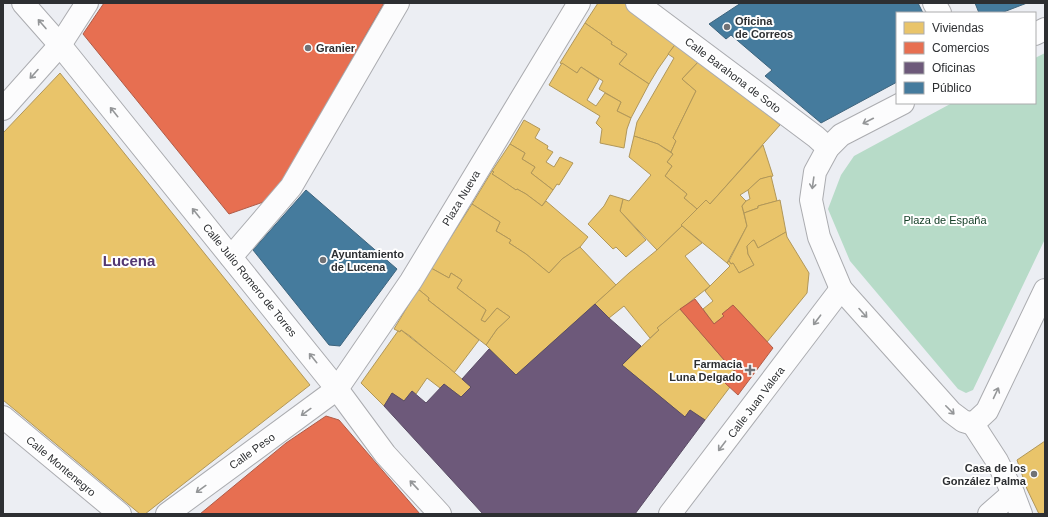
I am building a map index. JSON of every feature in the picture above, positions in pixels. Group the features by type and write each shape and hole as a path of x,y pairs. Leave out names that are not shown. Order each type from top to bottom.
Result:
{"street":[{"name":"Calle Julio Romero de Torres","path":"23,3 60,45 337,389 385,454 440,514"},
{"path":"3,109 60,45 87,3"},
{"path":"231,257 291,187 398,3"},
{"name":"Plaza Nueva","path":"337,389 411,281 579,3"},
{"name":"Calle Barahona de Soto","path":"637,3 828,148"},
{"path":"934,3 939,12"},
{"path":"1036,34 1045,29"},
{"path":"901,104 841,135 828,148 815,172 811,200 819,237 841,289 951,412 963,421 973,424 997,461 1013,493 1021,514"},
{"name":"Calle Juan Valera","path":"670,514 841,289"},
{"path":"973,424 988,411 1045,290"},
{"name":"Calle Peso","path":"167,514 337,389"},
{"name":"Calle Montenegro","path":"3,417 120,514"},
{"path":"989,514 1013,493"}],"green space":[{"name":"Plaza de España","path":"1045,53 1045,239 973,390 966,393 958,389 850,261 828,209 841,175 854,156 950,104 1036,104 1036,58"}],"building: Viviendas":[{"path":"598,3 630,3 677,42 649,84 619,64 627,54 611,44 612,42 585,23"},
{"path":"585,23 612,42 611,44 627,54 619,64 649,84 631,118 617,111 621,102 599,89 603,81 581,67 577,73 560,63"},
{"path":"677,42 700,60 682,79 696,91 673,138 676,141 671,152 658,144 634,136 637,122 674,58 668,54"},
{"path":"701,59 780,125 710,204 706,200 697,209 684,198 687,194 665,176 672,166 667,162 673,154 671,152 676,141 673,138 696,91 682,79"},
{"path":"562,63 577,73 581,67 599,79 587,100 596,106 605,93 621,102 617,111 631,118 627,129 624,148 600,143 602,129 596,123 600,116 549,85"},
{"path":"60,73 310,385 145,514 140,514 3,400 3,133"},
{"path":"524,120 540,129 535,138 548,146 547,149 553,152 546,162 554,167 560,157 573,163 559,185 557,184 553,190 531,173 535,167 522,159 525,153 510,144"},
{"path":"634,136 658,144 673,154 667,162 672,166 665,176 687,194 684,198 697,209 657,250 620,211 623,199 629,201 651,175 629,157"},
{"path":"510,144 525,153 522,159 535,167 531,173 553,190 542,206 526,194 517,189 516,190 492,174 494,172 492,171"},
{"path":"763,145 773,176 760,179 740,195 746,201 742,206 747,226 727,263 681,225 706,200 710,204"},
{"path":"492,171 494,172 492,174 516,190 517,189 526,194 542,206 546,201 588,237 580,247 562,259 549,273 526,254 509,243 511,240 496,231 500,222 472,204"},
{"path":"771,176 777,201 758,206 758,208 744,213 742,206 750,199 748,190 760,179"},
{"path":"610,195 623,199 620,211 646,240 626,257 616,247 613,249 588,224 604,206"},
{"path":"780,200 786,232 758,248 754,240 752,241 747,246 748,254 754,265 739,273 733,263 731,264 729,261 747,226 744,213 758,208 758,206"},
{"path":"472,204 500,222 496,231 511,240 509,243 526,254 549,273 562,259 580,247 616,285 516,375 486,345 497,329 510,317 497,308 485,322 481,320 486,310 457,288 462,280 451,273 449,278 431,268"},
{"path":"682,226 702,243 685,256 710,286 657,328 659,330 650,338 624,306 609,318 595,304"},
{"path":"786,232 787,237 809,273 807,293 767,342 733,305 722,314 724,316 714,324 703,309 713,301 705,291 730,266 727,263 729,261 731,264 733,263 739,273 754,265 748,254 747,246 752,241 754,240 758,248"},
{"path":"431,268 449,278 451,273 462,280 457,288 486,310 481,320 485,322 497,308 510,317 497,329 486,345 428,300 429,298 418,289"},
{"path":"418,289 429,298 428,300 479,340 454,373 410,336 401,330 400,332 394,329"},
{"path":"680,309 725,361 723,363 735,371 725,383 730,387 705,420 690,410 685,417 622,365 659,330 657,328"},
{"path":"401,330 471,387 461,397 444,384 440,388 427,378 416,394 412,391 404,401 392,393 384,406 361,383 398,331 400,332"},
{"name":"Casa de los González Palma","path":"1045,441 1045,514 1039,514 1027,489 1017,460"}],"building: Comercios":[{"path":"104,3 384,3 272,199 229,214 83,34"},
{"path":"695,299 714,324 724,316 722,314 733,305 773,348 738,395 725,383 735,371 723,363 725,361 680,309"},
{"path":"326,416 339,420 420,514 200,514 286,443"}],"building: Oficinas":[{"path":"595,304 641,346 622,365 685,417 690,410 705,420 635,514 483,514 384,406 392,393 404,401 412,391 426,403 444,384 461,397 471,387 462,379 489,349 516,375"}],"building: Público":[{"path":"741,3 918,3 922,12 896,12 896,83 821,123 765,76 772,70 731,35 726,39 709,24"},
{"path":"975,3 1027,3 1004,12 979,12"},
{"name":"Ayuntamiento de Lucena","path":"306,190 397,269 340,346 329,345 253,250"}],"place":[{"name":"Oficina de Correos","path":"727,27"},
{"name":"Granier","path":"308,48"},
{"name":"Ayuntamiento de Lucena","path":"323,260"},
{"name":"Farmacia Luna Delgado","path":"750,370"},
{"name":"Casa de los González Palma","path":"1034,474"}],"district":[{"name":"Lucena","path":"129,261"}]}
